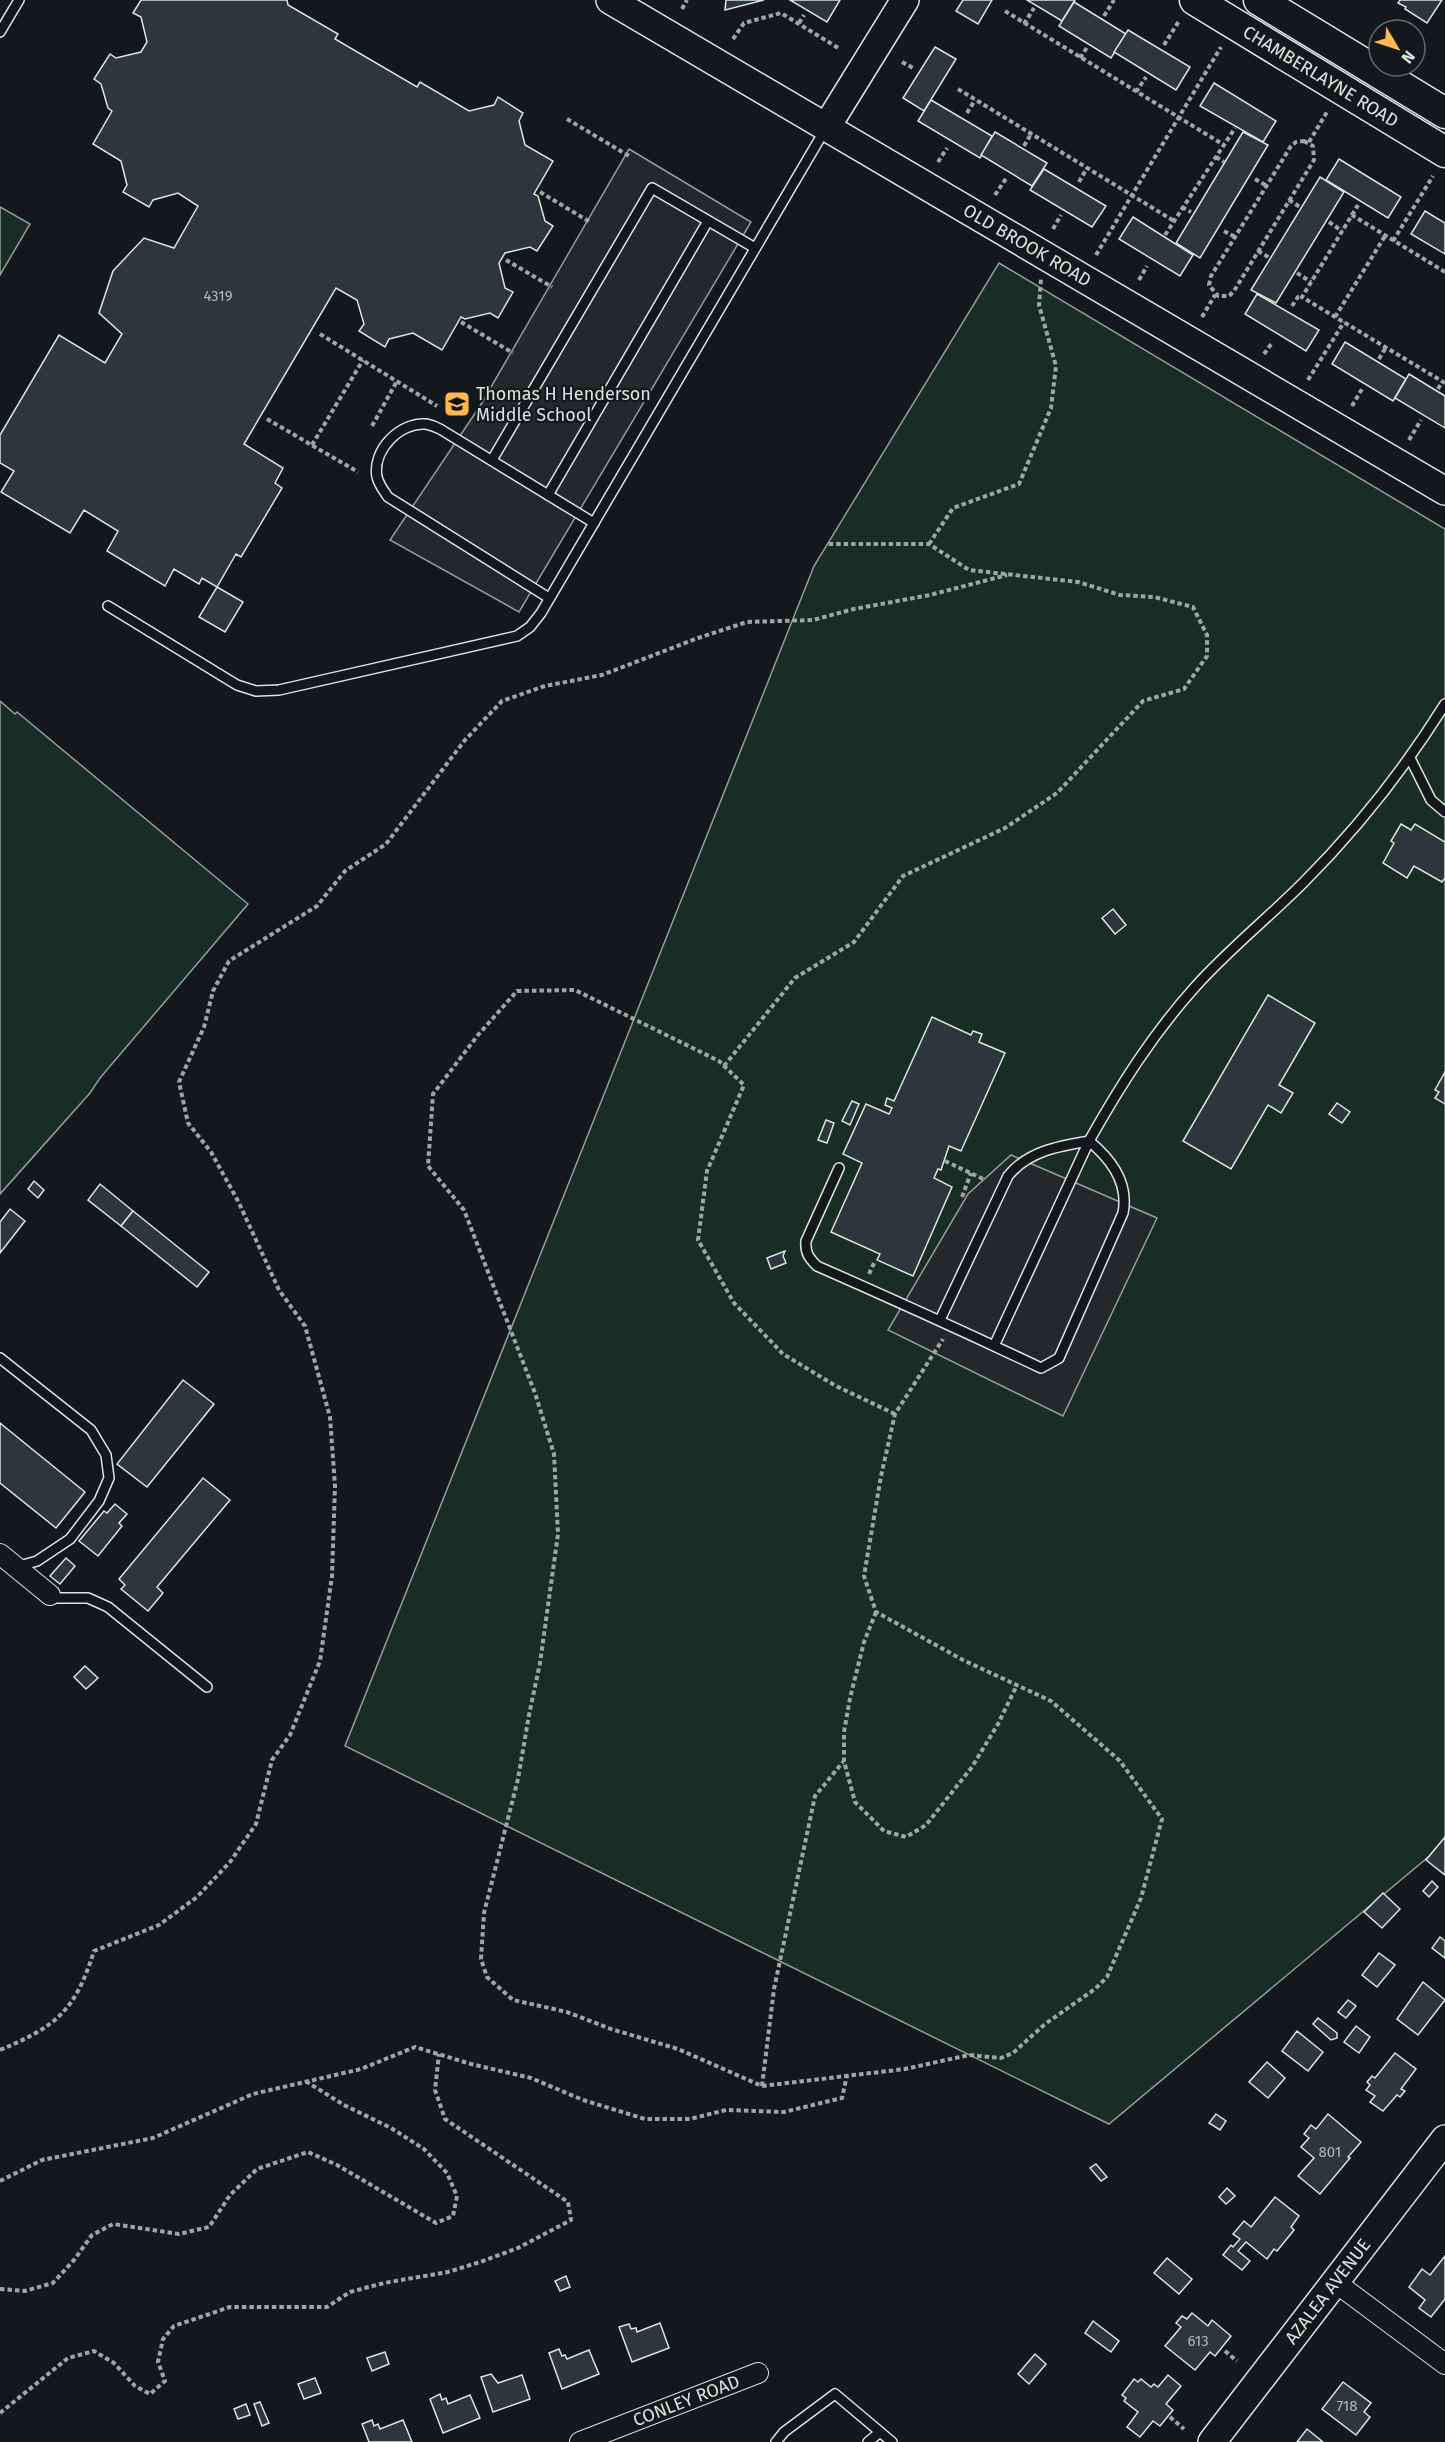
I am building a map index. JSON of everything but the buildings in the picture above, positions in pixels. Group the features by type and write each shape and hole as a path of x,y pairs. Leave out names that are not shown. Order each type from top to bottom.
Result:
{"main road":[{"path":"1258,0 1445,113"},
{"name":"CHAMBERLAYNE ROAD","path":"1187,11 1439,164"}],"street":[{"name":"OLD BROOK ROAD","path":"610,0 1445,491"},
{"path":"827,126 905,0"},
{"path":"0,1554 50,1595"},
{"name":"AZALEA AVENUE","path":"1212,2442 1445,2139"},
{"path":"1335,2282 1445,2364"},
{"name":"CONLEY ROAD","path":"586,2441 758,2373"}],"lane":[{"path":"0,32 19,0"},
{"path":"108,606 237,685 267,692 517,636 538,618 827,126"},
{"path":"492,460 652,188 755,248"},
{"path":"548,495 708,220"},
{"path":"549,598 388,497 380,486 377,475 377,462 386,445 398,432 416,425 427,424 440,429 594,523"},
{"path":"994,1346 1089,1141 1119,1086 1170,1016 1217,965 1303,883 1338,846 1410,758 1445,704"},
{"path":"1410,758 1431,800 1445,812"},
{"path":"940,1320 1008,1176 1015,1167 1041,1152 1089,1141"},
{"path":"839,1168 806,1241 805,1250 817,1266 952,1325 1041,1368 1059,1358 1123,1213 1126,1200 1118,1175 1106,1155 1089,1141"},
{"path":"0,1358 91,1430 106,1455 109,1478 99,1501 70,1539 37,1561 16,1567"},
{"path":"50,1595 57,1598 88,1599 108,1607 207,1687"},
{"path":"776,2442 784,2432 836,2394 892,2442"},
{"path":"868,2442 880,2432"}],"path":[{"path":"682,9 687,0"},
{"path":"1104,16 1114,0"},
{"path":"1024,24 1034,8"},
{"path":"764,10 766,17"},
{"path":"1005,11 1224,145"},
{"path":"1164,45 1187,11"},
{"path":"732,39 742,23 781,13 840,49"},
{"path":"799,23 804,15"},
{"path":"1080,58 1088,46"},
{"path":"1096,255 1221,48"},
{"path":"902,62 915,69"},
{"path":"1136,92 1146,77"},
{"path":"958,90 1174,221"},
{"path":"967,113 975,100"},
{"path":"1308,142 1327,112"},
{"path":"567,119 629,156"},
{"path":"1165,235 1235,128"},
{"path":"1024,146 1031,134"},
{"path":"1296,142 1308,142 1313,146 1315,157 1258,251 1232,293 1224,297 1215,295 1210,288 1210,279 1235,237 1291,146 1296,142"},
{"path":"938,162 947,148"},
{"path":"1216,157 1224,162"},
{"path":"1394,241 1439,164"},
{"path":"1079,182 1087,168"},
{"path":"995,195 1007,177"},
{"path":"1255,179 1267,186"},
{"path":"540,192 590,222"},
{"path":"1289,200 1300,207"},
{"path":"1292,306 1298,297 1302,296 1358,205"},
{"path":"1182,207 1191,212"},
{"path":"1053,229 1061,215"},
{"path":"1352,215 1445,272"},
{"path":"1329,222 1342,231"},
{"path":"1224,231 1235,237"},
{"path":"1335,317 1385,236"},
{"path":"1258,251 1270,258"},
{"path":"929,544 953,508 1019,484 1051,408 1056,366 1039,305 1044,255"},
{"path":"506,260 552,287"},
{"path":"1139,280 1147,266"},
{"path":"1297,273 1311,282"},
{"path":"1202,318 1215,295"},
{"path":"1302,296 1444,382 1438,388"},
{"path":"460,322 513,353"},
{"path":"1308,380 1344,322"},
{"path":"320,334 437,406"},
{"path":"1264,354 1272,343"},
{"path":"1379,359 1386,347"},
{"path":"312,445 363,360"},
{"path":"372,426 397,381"},
{"path":"1352,406 1362,389"},
{"path":"267,419 358,472"},
{"path":"1409,440 1421,420"},
{"path":"724,1066 795,978 854,942 903,876 1005,828 1057,793 1143,701 1184,689 1207,657 1207,635 1193,607 1154,597 1119,595 1078,582 969,570 929,544 828,544"},
{"path":"0,2050 35,2035 65,2012 86,1977 94,1951 159,1925 197,1897 230,1862 256,1824 272,1760 290,1735 320,1660 332,1576 335,1486 330,1416 304,1326 279,1290 238,1201 211,1152 188,1123 179,1082 204,1027 213,991 229,961 317,906 345,871 386,844 465,740 502,701 544,686 602,675 747,622 813,620 854,609 930,595 1007,575"},
{"path":"876,1612 963,1660 1051,1701 1120,1761 1162,1819 1141,1898 1114,1964 1107,1977 1095,1989 1045,2024 1007,2055 990,2058 969,2055 904,2069 762,2086 678,2049 611,2029 567,2012 513,2000 487,1977 481,1959 483,1913 519,1779 540,1663 558,1533 554,1454 535,1393 464,1210 428,1166 433,1094 478,1035 517,991 574,990 719,1061 744,1085 707,1172 698,1240 734,1303 783,1354 836,1386 895,1414"},
{"path":"945,1161 983,1179"},
{"path":"962,1197 971,1173"},
{"path":"868,1276 875,1261"},
{"path":"952,1325 895,1414 881,1476 864,1576 876,1612 864,1641 844,1732 844,1761 855,1802 884,1831 906,1837 926,1825 972,1767 998,1724 1017,1685"},
{"path":"762,2086 774,1989 815,1796 844,1761"},
{"path":"0,2181 42,2160 153,2138 253,2094 361,2069 415,2047 531,2078 583,2100 645,2119 690,2119 726,2110 784,2112 842,2098 847,2075"},
{"path":"0,2413 68,2358 94,2351 114,2363 135,2386 150,2394 165,2381 159,2362 163,2339 174,2326 230,2307 327,2307 350,2292 384,2283 448,2272 518,2248 571,2220 568,2202 445,2119 435,2090 440,2054"},
{"path":"0,2289 25,2291 53,2283 92,2235 113,2224 179,2234 209,2227 230,2195 257,2169 308,2152 337,2166 436,2223 453,2216 458,2196 447,2173 424,2149 391,2128 344,2105 307,2082"},
{"path":"1225,2352 1237,2361"},
{"path":"1170,2417 1184,2429"}],"green space":[{"path":"0,207 30,224 0,275"},
{"path":"999,263 1445,529 1445,1843 1109,2124 345,1746 814,566"},
{"path":"0,701 15,714 17,712 248,904 100,1078 90,1093 0,1194"}],"shaded area":[{"path":"629,149 751,222 519,612 390,540 480,406"},
{"path":"1011,1155 1157,1218 1063,1416 888,1330 968,1194"}],"place":[{"name":"Thomas H Henderson Middle School","path":"457,404"}]}
